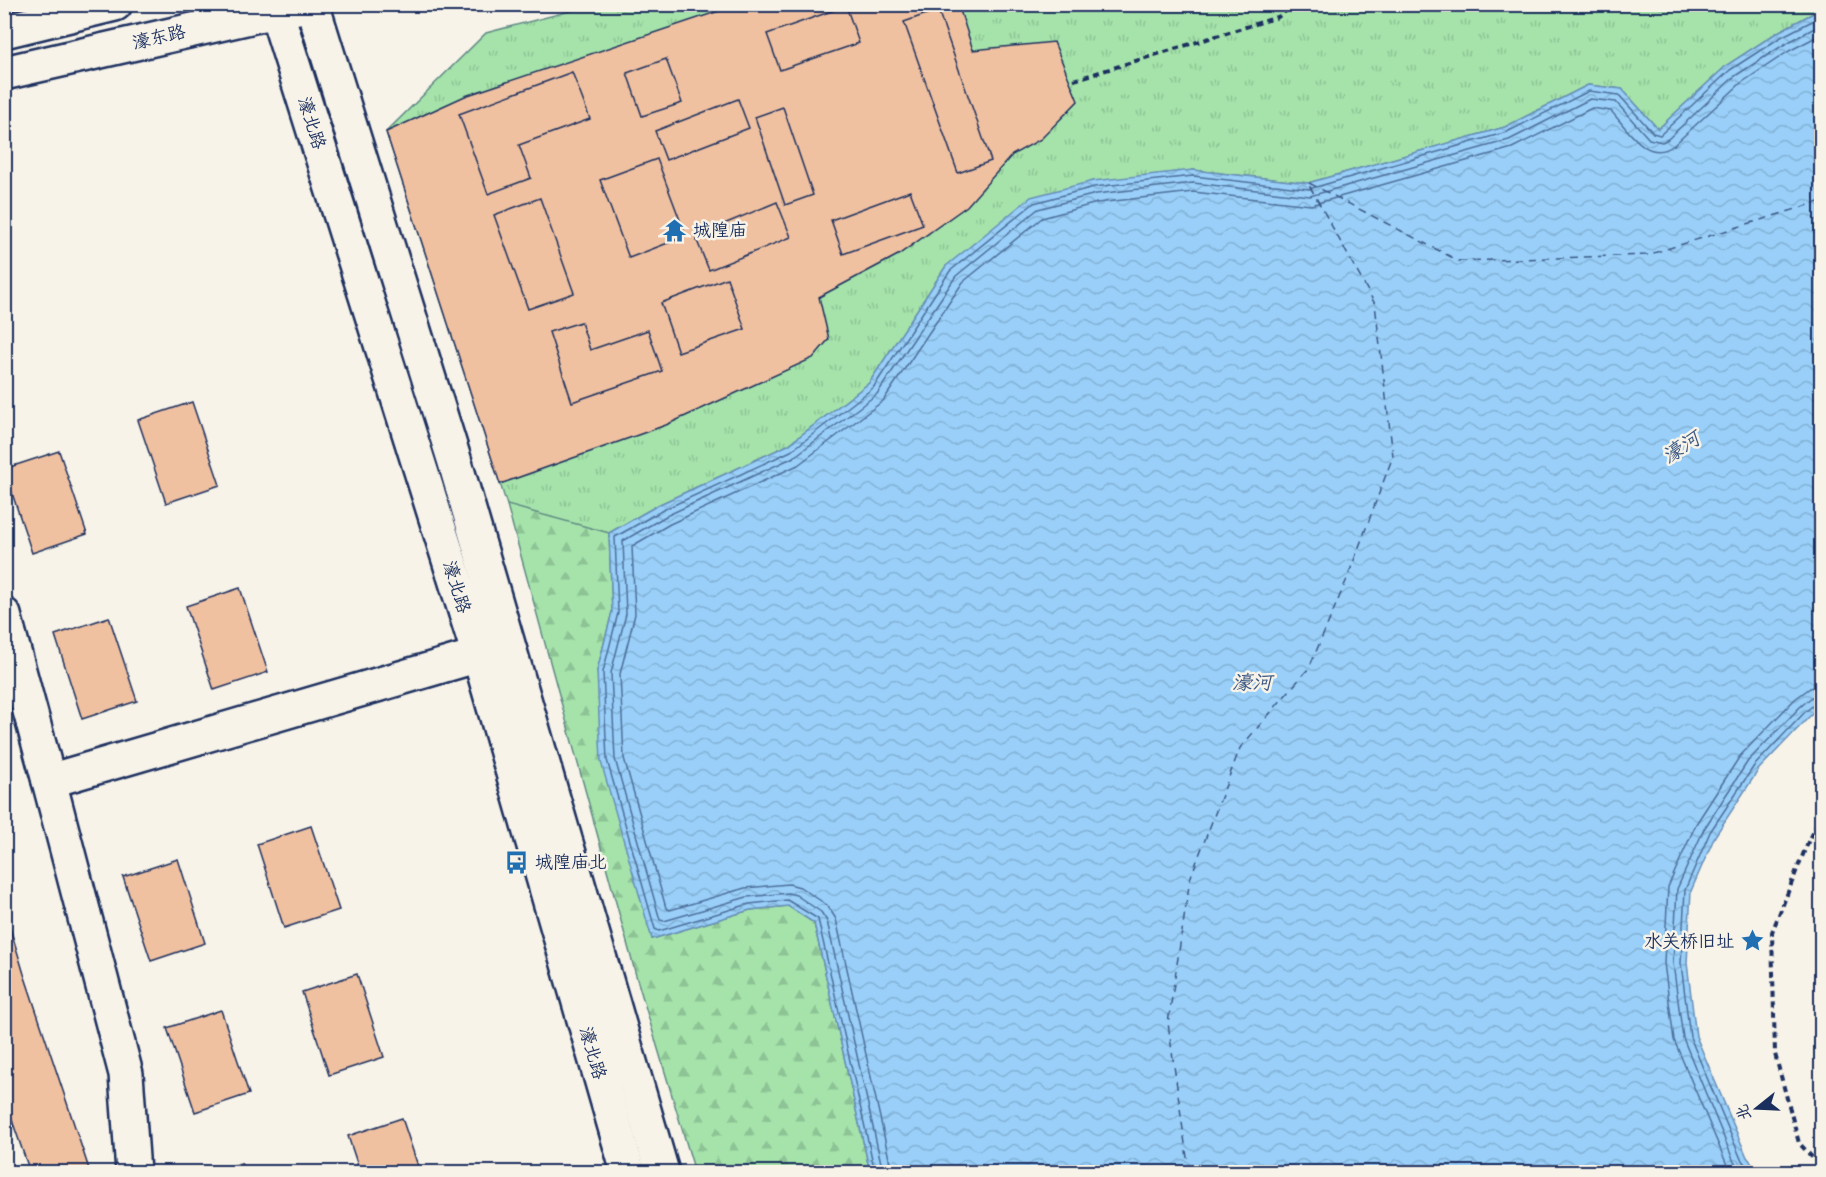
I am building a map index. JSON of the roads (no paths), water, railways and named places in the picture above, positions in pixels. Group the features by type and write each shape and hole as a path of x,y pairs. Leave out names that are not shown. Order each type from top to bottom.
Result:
{"street":[{"path":"4,31 116,4"},
{"name":"濠东路","path":"4,73 275,8 313,5"},
{"name":"濠北路","path":"313,5 454,459 662,1173"},
{"name":"濠北路","path":"275,8 479,655 627,1173"},
{"path":"4,615 126,1074 133,1173"},
{"path":"49,781 479,655"}],"water":[{"name":"濠河","path":"1821,9 1821,706 1759,769 1715,836 1691,891 1687,963 1696,1036 1747,1157 1759,1172 870,1172 814,923 788,906 750,910 652,939 601,762 597,671 612,612 609,533 660,504 788,445 869,383 946,266 1031,197 1093,181 1193,170 1308,183 1505,127 1588,85 1622,89 1658,129 1727,65 1778,32"}],"place":[{"name":"城隍庙","path":"675,230"},
{"name":"城隍庙北","path":"517,862"},
{"name":"水关桥旧址","path":"1752,941"}]}
